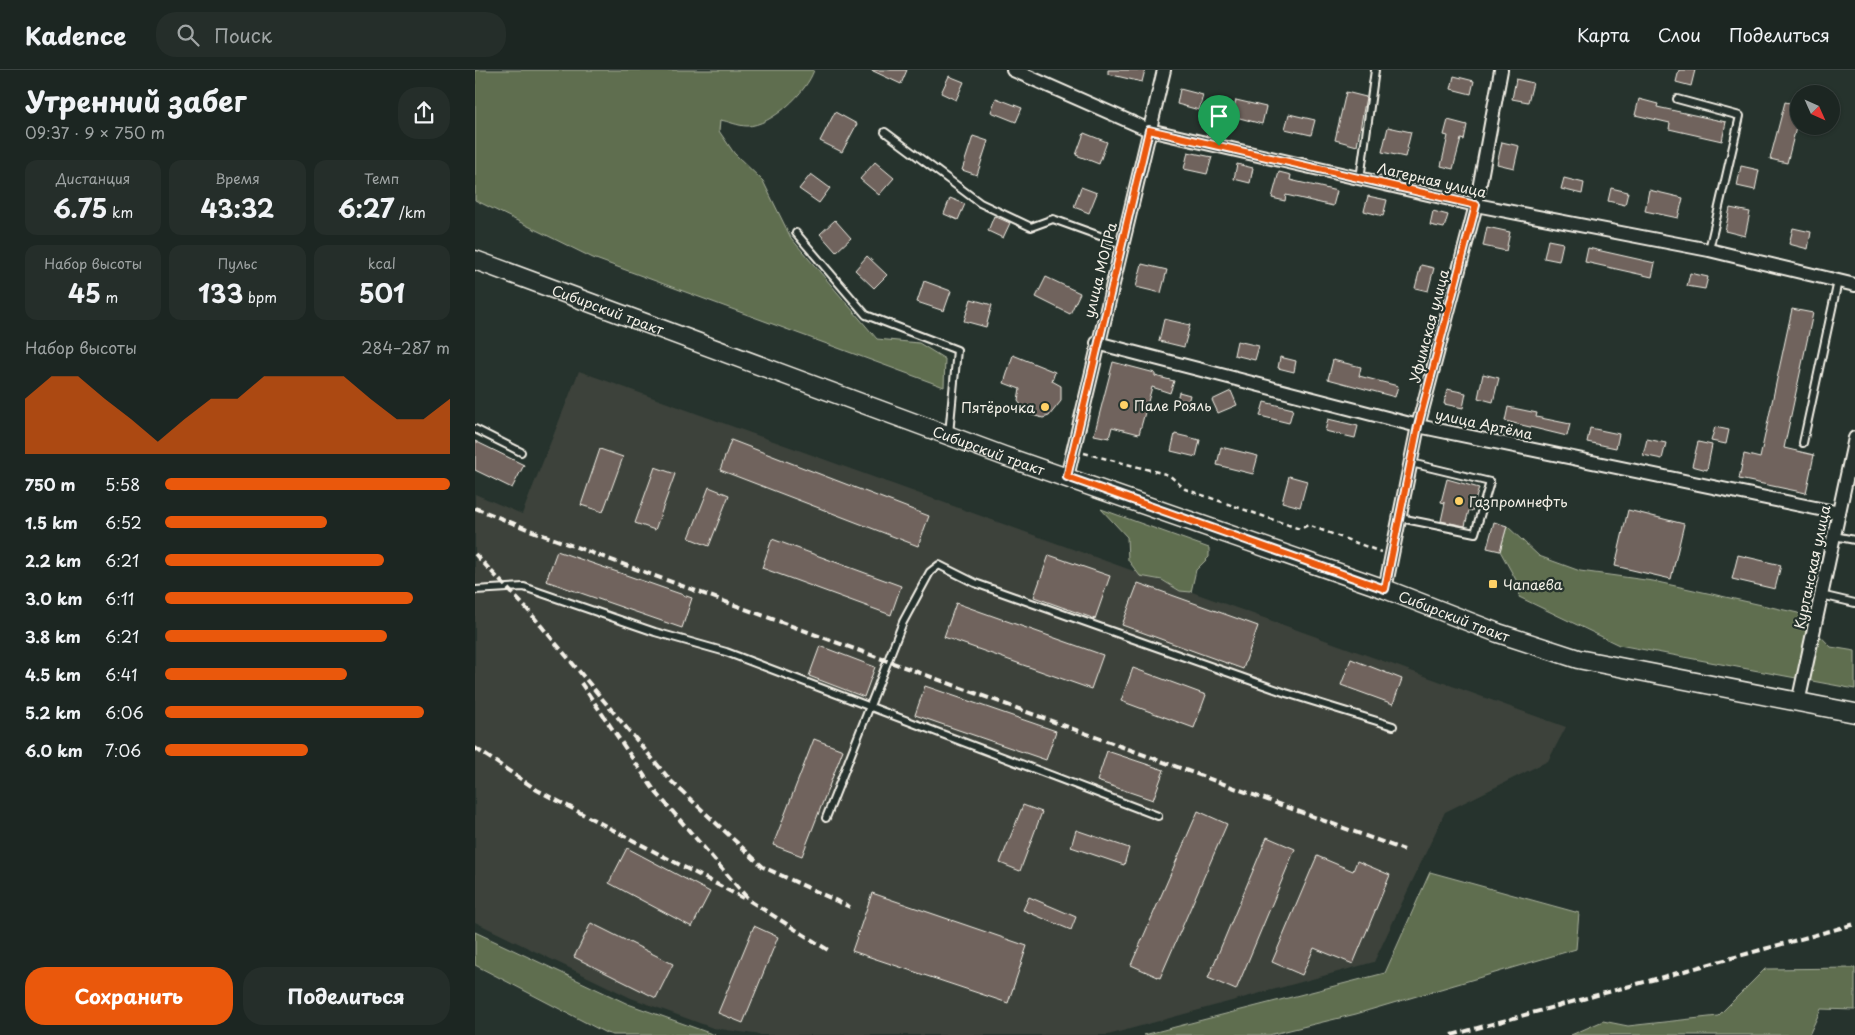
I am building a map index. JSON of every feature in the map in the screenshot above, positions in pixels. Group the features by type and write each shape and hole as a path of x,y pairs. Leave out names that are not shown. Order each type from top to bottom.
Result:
{"main road":[{"name":"Сибирский тракт","path":"475,260 949,435 1385,589 1497,633 1577,659 1855,713"}],"street":[{"name":"Лагерная улица","path":"1013,70 1149,130 1476,205 1709,250 1855,285"},
{"name":"улица МОПРа","path":"1067,477 1097,343 1164,70"},
{"name":"Уфимская улица","path":"1385,589 1418,426 1476,205 1500,70"},
{"name":"улица Артёма","path":"1097,343 1418,426 1839,513"},
{"name":"Курганская улица","path":"1798,703 1855,438"}],"lane":[{"path":"1360,179 1375,70"},
{"path":"1677,99 1740,116 1709,250"},
{"path":"885,132 980,203 1031,227 1053,219 1122,244"},
{"path":"796,233 866,315 957,350 949,435"},
{"path":"1803,443 1838,281"},
{"path":"475,429 521,452"},
{"path":"1400,518 1475,533 1490,482 1411,463"},
{"path":"1834,536 1855,540"},
{"path":"826,818 903,622 929,572 939,565 975,583 1258,683 1393,726"},
{"path":"475,590 524,587 655,632 727,652 1158,816"},
{"path":"1821,595 1855,603"}],"path":[{"path":"1073,449 1169,476 1185,489 1300,528 1309,525 1392,556"}],"shaded area":[{"path":"579,371 1566,727 1548,761 1445,812 1374,962 1108,1035 761,1035 713,1028 631,998 475,922 475,494 522,514"}],"green space":[{"path":"475,70 814,70 804,88 777,114 767,120 747,126 720,120 719,131 734,153 763,181 791,238 877,339 919,343 945,359 944,387 593,258 475,200"},
{"path":"1101,509 1209,548 1209,557 1196,570 1191,592 1180,591 1162,580 1140,576 1128,560 1127,537"},
{"path":"1507,526 1539,556 1580,571 1653,581 1798,613 1831,647 1855,651 1855,689 1619,645 1519,597 1521,589 1500,551"},
{"path":"1430,872 1579,913 1576,949 1356,1014 1269,1035 1144,1035 1385,973"},
{"path":"475,932 628,1004 715,1035 613,1035 606,1033 475,965"},
{"path":"1855,968 1855,1010 1821,1009 1809,1035 1571,1035 1603,1021 1628,1026 1718,1016 1765,969"}],"building":[{"path":"871,70 907,70 901,84"},
{"path":"1108,70 1145,70 1142,82 1108,74"},
{"path":"1679,70 1695,70 1691,86 1676,82"},
{"path":"949,76 964,82 956,100 941,93"},
{"path":"1454,76 1474,81 1471,94 1451,89"},
{"path":"1516,79 1533,83 1528,102 1512,99"},
{"path":"1180,89 1203,95 1199,110 1177,104"},
{"path":"1346,92 1366,97 1357,146 1335,140"},
{"path":"996,98 1022,108 1016,122 991,112"},
{"path":"1639,99 1658,104 1657,107 1726,122 1722,141 1669,129 1670,123 1635,115"},
{"path":"1236,100 1266,107 1262,124 1232,116"},
{"path":"1785,102 1790,103 1790,135 1794,135 1787,163 1770,159"},
{"path":"835,112 857,124 842,152 820,141"},
{"path":"1289,114 1315,120 1311,135 1285,129"},
{"path":"1448,120 1467,125 1464,140 1461,139 1453,169 1441,166 1448,136 1444,135"},
{"path":"1388,127 1411,132 1405,157 1382,152"},
{"path":"1084,133 1107,142 1099,164 1076,155"},
{"path":"973,136 988,141 977,175 962,170"},
{"path":"1502,142 1519,146 1514,168 1497,164"},
{"path":"1188,152 1212,157 1207,174 1184,169"},
{"path":"875,162 894,178 879,195 860,179"},
{"path":"1237,164 1253,168 1250,183 1234,179"},
{"path":"1741,166 1759,170 1755,190 1737,186"},
{"path":"1279,172 1291,175 1290,180 1337,191 1333,206 1286,195 1285,201 1272,198"},
{"path":"811,174 830,188 819,203 799,189"},
{"path":"1564,178 1584,183 1582,194 1561,189"},
{"path":"1081,187 1097,193 1089,213 1074,207"},
{"path":"1611,188 1628,192 1625,205 1608,201"},
{"path":"1649,190 1683,198 1678,218 1645,211"},
{"path":"1368,196 1387,200 1383,216 1364,211"},
{"path":"950,198 965,204 958,220 944,214"},
{"path":"1730,208 1750,212 1745,236 1725,231"},
{"path":"1433,211 1448,215 1444,228 1430,225"},
{"path":"994,216 1010,223 1003,238 988,231"},
{"path":"835,220 851,238 836,252 820,234"},
{"path":"1487,227 1510,232 1506,251 1483,246"},
{"path":"1793,228 1811,232 1808,249 1789,244"},
{"path":"1548,240 1563,243 1559,261 1544,258"},
{"path":"1588,248 1655,263 1652,277 1585,262"},
{"path":"867,256 887,275 874,288 855,270"},
{"path":"1142,264 1167,270 1161,293 1136,287"},
{"path":"1421,265 1434,268 1428,291 1415,288"},
{"path":"1690,273 1708,277 1705,289 1687,286"},
{"path":"1046,277 1080,293 1070,314 1036,297"},
{"path":"924,281 951,291 944,311 917,302"},
{"path":"971,299 992,305 986,327 964,321"},
{"path":"1792,309 1813,313 1784,448 1814,455 1806,493 1739,479 1744,454 1760,458"},
{"path":"1164,319 1190,325 1184,347 1159,341"},
{"path":"1237,341 1259,346 1255,360 1234,355"},
{"path":"1013,355 1055,372 1052,381 1061,386 1061,401 1049,416 1043,418 1028,414 1018,401 1020,389 1004,383"},
{"path":"1280,357 1296,361 1294,372 1278,368"},
{"path":"1333,360 1361,367 1359,376 1398,386 1395,397 1328,379"},
{"name":"Пале Рояль","path":"1113,362 1155,373 1155,376 1174,381 1170,393 1152,387 1139,434 1112,427 1109,438 1094,435"},
{"path":"1483,374 1499,378 1493,402 1478,398"},
{"path":"1447,389 1466,393 1463,408 1444,404"},
{"path":"1231,391 1237,405 1218,413 1212,400"},
{"path":"1179,392 1190,395 1187,406 1176,404"},
{"path":"1264,402 1293,409 1289,423 1260,416"},
{"path":"1508,407 1537,413 1536,417 1570,424 1567,436 1505,421"},
{"path":"1328,419 1358,426 1355,438 1325,431"},
{"path":"1715,427 1729,430 1726,444 1711,441"},
{"path":"1590,428 1619,434 1616,448 1587,442"},
{"path":"1175,434 1200,440 1196,457 1171,451"},
{"path":"1647,439 1666,443 1662,459 1643,455"},
{"path":"731,440 929,516 918,546 720,470"},
{"path":"475,441 524,465 512,488 475,470"},
{"path":"1698,442 1712,445 1707,470 1692,466"},
{"path":"1221,447 1258,456 1253,474 1217,465"},
{"path":"600,449 623,457 603,512 581,505"},
{"path":"655,467 675,474 655,530 635,523"},
{"path":"1289,476 1307,481 1300,507 1282,502"},
{"path":"1447,479 1479,488 1472,511 1469,510 1465,526 1441,521 1445,503 1441,502"},
{"path":"709,487 729,495 709,546 689,538"},
{"path":"1628,510 1684,524 1671,579 1615,566"},
{"path":"1494,522 1507,526 1500,551 1487,548"},
{"path":"772,539 901,586 891,615 762,568"},
{"path":"557,551 692,598 682,628 546,581"},
{"path":"1049,555 1110,576 1095,619 1034,597"},
{"path":"1738,555 1781,565 1775,589 1732,579"},
{"path":"1138,583 1258,626 1243,669 1122,625"},
{"path":"956,603 1103,655 1091,689 944,637"},
{"path":"820,646 875,667 864,697 809,676"},
{"path":"1351,659 1402,679 1393,704 1341,685"},
{"path":"1133,668 1206,695 1194,728 1121,701"},
{"path":"925,686 1056,731 1046,760 915,715"},
{"path":"814,739 843,750 802,856 773,845"},
{"path":"1107,751 1164,770 1153,800 1097,781"},
{"path":"1023,805 1042,812 1020,871 1000,863"},
{"path":"1198,811 1227,824 1160,978 1131,965"},
{"path":"1076,830 1129,848 1124,865 1071,847"},
{"path":"1267,837 1295,849 1236,990 1208,978"},
{"path":"627,848 710,892 692,927 609,883"},
{"path":"1317,856 1353,871 1357,861 1390,875 1353,964 1314,948 1302,975 1272,962"},
{"path":"872,893 1027,946 1008,1003 852,951"},
{"path":"1029,897 1076,917 1071,930 1023,910"},
{"path":"591,923 673,964 656,998 574,957"},
{"path":"754,926 778,937 743,1023 718,1013"}],"railway":[{"path":"475,508 535,532 1404,850"},
{"path":"475,554 527,609 671,781 763,867 850,907"},
{"path":"581,683 654,790 750,901 828,950"},
{"path":"475,748 537,790 743,898"},
{"path":"1452,1035 1855,924"}],"place":[{"name":"Пале Рояль","path":"1124,405"},
{"name":"Пятёрочка","path":"1045,407"},
{"name":"Газпромнефть","path":"1459,501"},
{"name":"Чапаева","path":"1493,584"}],"route":[{"path":"1149,130 1219,146 1476,205 1418,426 1385,589 1139,504 1067,477 1097,343 1149,130"}]}
